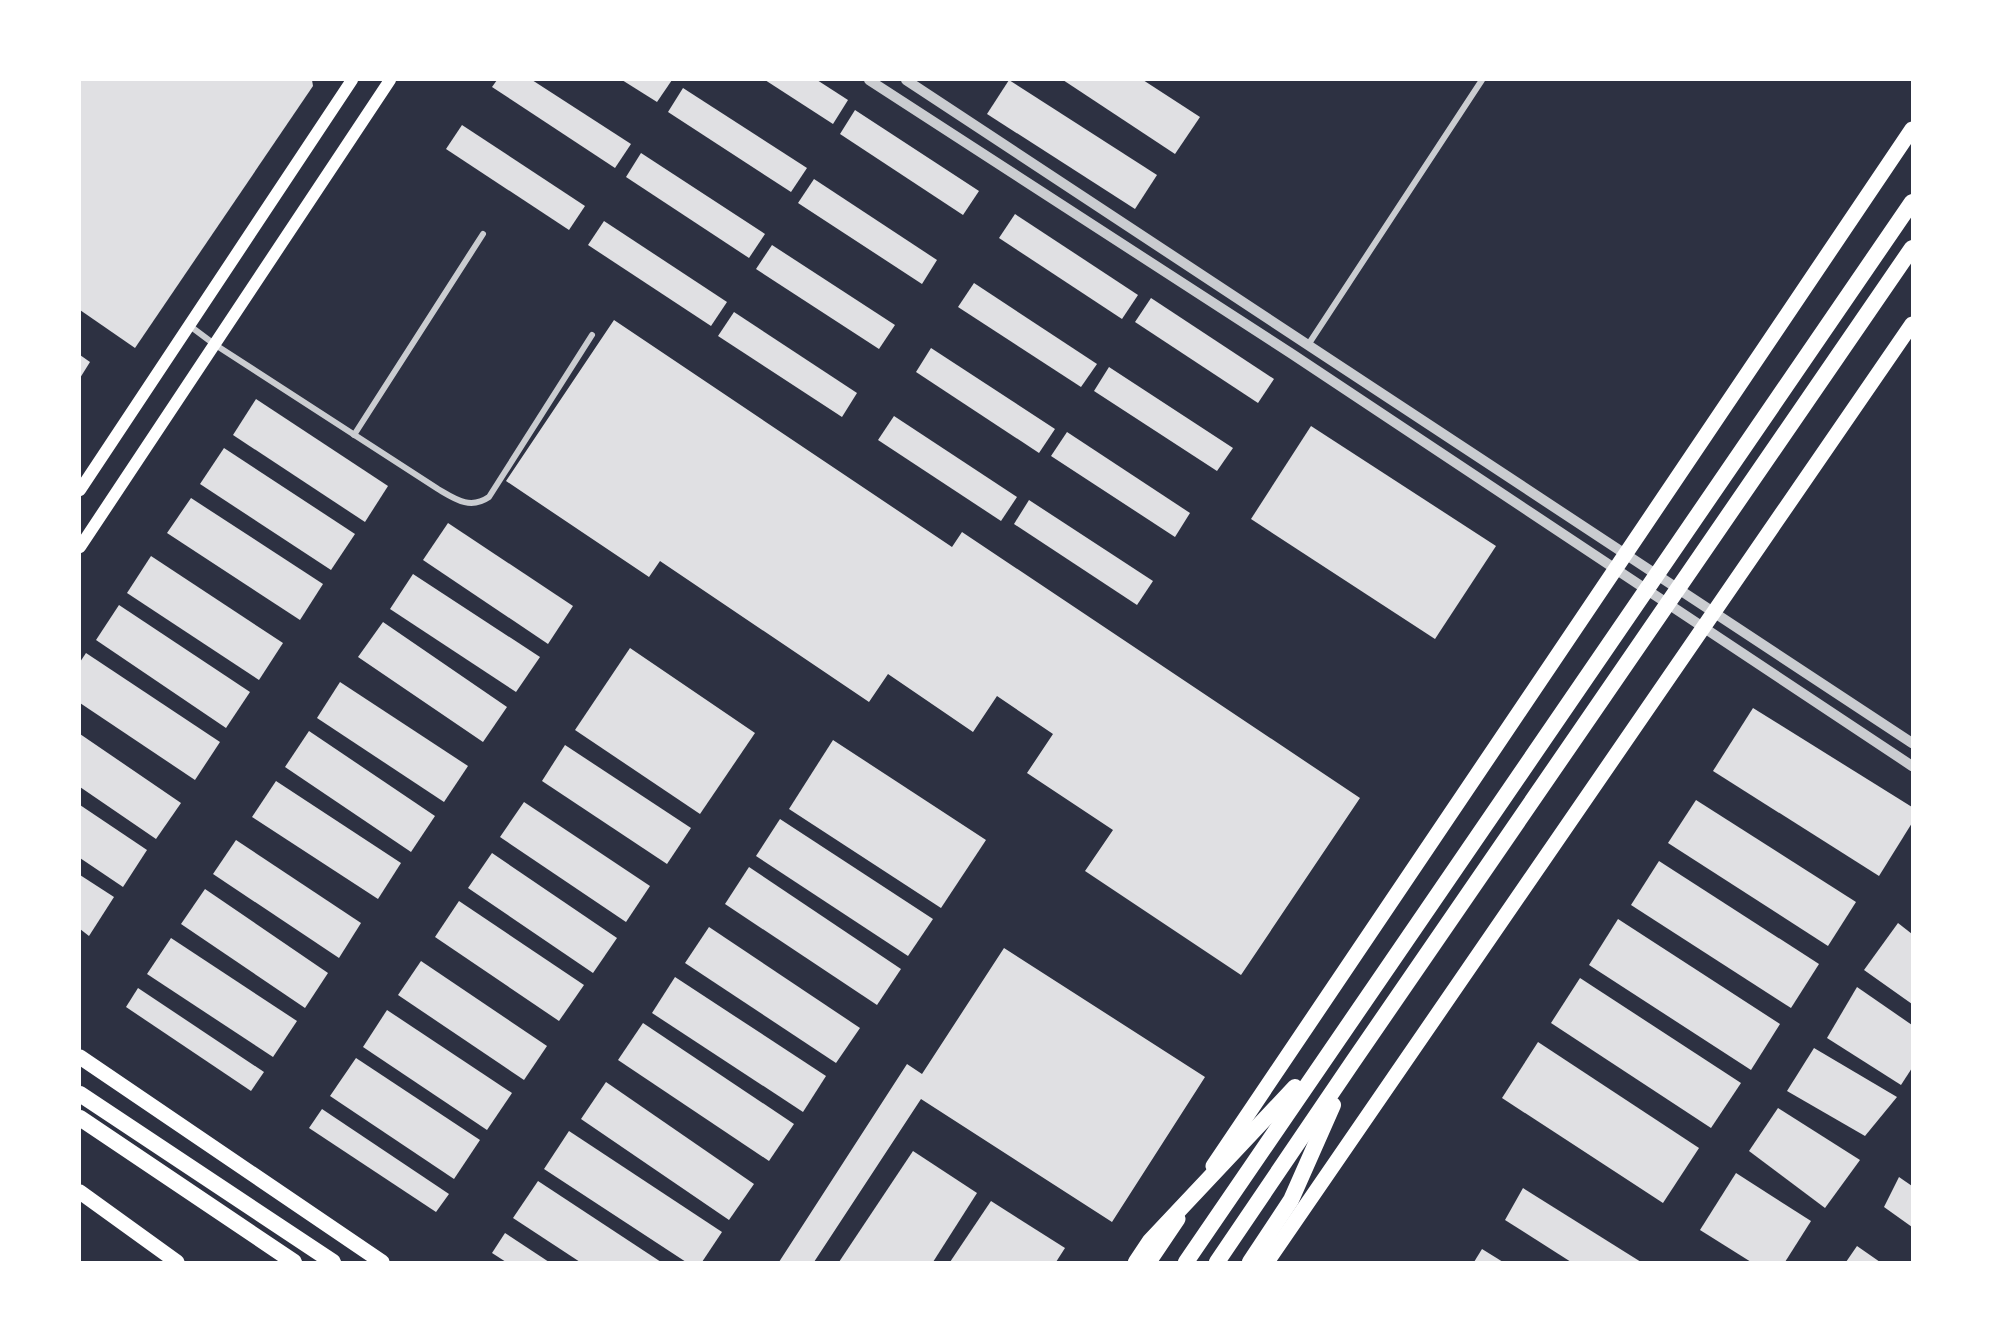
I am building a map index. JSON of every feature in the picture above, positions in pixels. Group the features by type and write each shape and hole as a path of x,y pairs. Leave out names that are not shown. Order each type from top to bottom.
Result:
{"highway":[{"path":"1186,1263 1912,202"},
{"path":"1217,1263 1912,248"},
{"path":"1136,1263 1150,1241 1331,1049"},
{"path":"1250,1263 1291,1200 1352,1063"},
{"path":"80,1094 333,1263"},
{"path":"80,1118 294,1263"}],"main road":[{"path":"80,490 352,80"},
{"path":"80,547 390,80"},
{"path":"1149,1263 1912,129"},
{"path":"1267,1263 1912,324"},
{"path":"80,1057 382,1263"},
{"path":"80,1192 177,1263"}],"street":[{"path":"869,80 1292,354 1912,766"},
{"path":"906,80 1912,742"},
{"path":"1308,345 1482,80"},
{"path":"354,435 483,234"},
{"path":"190,326 214,344 452,498 470,504 480,503 489,497 592,335"}],"building":[{"path":"80,80 312,80 313,86 135,348 80,310"},
{"path":"497,80 532,80 631,144 615,168 492,87"},
{"path":"622,80 672,80 657,102"},
{"path":"765,80 817,80 848,100 833,124"},
{"path":"1009,80 1157,175 1135,209 987,114"},
{"path":"1063,80 1143,80 1200,117 1175,154"},
{"path":"683,88 807,168 791,192 668,112"},
{"path":"855,110 979,191 963,215 840,134"},
{"path":"462,125 585,206 569,230 446,149"},
{"path":"641,153 765,234 749,258 626,177"},
{"path":"814,179 937,260 922,284 798,203"},
{"path":"1015,214 1138,295 1122,319 999,238"},
{"path":"604,221 727,302 711,326 588,245"},
{"path":"772,245 895,325 879,349 756,269"},
{"path":"974,283 1097,364 1081,387 958,307"},
{"path":"1151,298 1274,379 1258,403 1135,322"},
{"path":"734,312 857,393 842,417 718,336"},
{"path":"614,320 952,547 962,532 1360,798 1241,975 1085,871 1113,830 1027,773 1053,734 997,696 973,732 888,674 869,702 660,561 649,577 506,481"},
{"path":"931,348 1055,429 1039,453 916,372"},
{"path":"80,355 90,362 80,378"},
{"path":"1109,367 1233,448 1217,471 1094,391"},
{"path":"256,399 388,486 365,522 233,435"},
{"path":"894,416 1017,497 1001,521 878,440"},
{"path":"1311,426 1496,546 1435,639 1251,519"},
{"path":"1067,432 1190,513 1175,537 1051,456"},
{"path":"224,448 355,534 331,570 200,484"},
{"path":"191,498 323,584 300,620 167,533"},
{"path":"1029,500 1153,581 1137,605 1014,524"},
{"path":"448,523 573,606 548,644 423,560"},
{"path":"151,556 283,643 259,680 127,593"},
{"path":"413,574 540,657 516,692 390,609"},
{"path":"119,605 250,692 226,728 96,640"},
{"path":"383,622 507,707 483,742 358,657"},
{"path":"630,648 755,733 700,814 575,730"},
{"path":"86,653 220,742 195,780 80,703 80,662"},
{"path":"340,682 468,766 444,802 317,718"},
{"path":"1753,708 1912,807 1912,823 1879,876 1713,771"},
{"path":"309,731 435,816 411,852 285,767"},
{"path":"80,734 181,803 156,839 80,787"},
{"path":"833,740 986,840 941,908 789,809"},
{"path":"565,745 691,828 667,864 542,781"},
{"path":"276,781 401,863 378,899 252,817"},
{"path":"1696,800 1856,902 1828,946 1668,843"},
{"path":"524,802 650,886 626,922 500,837"},
{"path":"80,805 147,850 123,887 80,858"},
{"path":"780,819 933,919 908,956 756,856"},
{"path":"236,840 361,923 339,958 213,874"},
{"path":"492,853 617,938 593,973 468,888"},
{"path":"1659,861 1819,964 1791,1008 1631,905"},
{"path":"749,867 901,969 877,1005 725,904"},
{"path":"80,875 114,897 89,936 80,929"},
{"path":"205,889 328,973 305,1008 181,924"},
{"path":"459,901 584,985 559,1021 435,937"},
{"path":"1618,919 1780,1024 1751,1070 1589,965"},
{"path":"1898,923 1912,934 1912,1004 1864,970"},
{"path":"709,927 860,1028 836,1063 685,963"},
{"path":"171,938 297,1021 273,1057 147,974"},
{"path":"1004,948 1205,1077 1112,1222 921,1099 814,1262 779,1262 907,1064 922,1074"},
{"path":"421,961 547,1046 524,1080 398,995"},
{"path":"675,977 826,1076 803,1112 652,1013"},
{"path":"1580,978 1741,1083 1711,1128 1551,1023"},
{"path":"1857,987 1912,1025 1912,1068 1901,1085 1827,1038"},
{"path":"138,988 264,1072 251,1091 126,1007"},
{"path":"387,1010 512,1093 487,1130 363,1047"},
{"path":"643,1023 794,1124 769,1161 618,1060"},
{"path":"1538,1042 1699,1148 1663,1203 1502,1098"},
{"path":"1814,1048 1897,1097 1865,1136 1787,1091"},
{"path":"356,1058 480,1140 454,1179 330,1096"},
{"path":"606,1082 754,1184 729,1220 581,1119"},
{"path":"1778,1108 1860,1160 1825,1208 1749,1151"},
{"path":"322,1109 449,1194 436,1212 309,1128"},
{"path":"569,1131 722,1232 702,1262 686,1262 544,1169"},
{"path":"913,1151 977,1193 933,1262 839,1262"},
{"path":"1736,1173 1811,1221 1785,1262 1751,1262 1700,1230"},
{"path":"1899,1177 1912,1186 1912,1227 1884,1207"},
{"path":"538,1181 661,1262 580,1262 513,1218"},
{"path":"1523,1188 1641,1262 1571,1262 1505,1220"},
{"path":"991,1201 1065,1248 1056,1262 950,1262"},
{"path":"505,1233 549,1262 506,1262 492,1253"},
{"path":"1857,1246 1880,1262 1846,1262"},
{"path":"1482,1249 1503,1262 1474,1262"}]}
